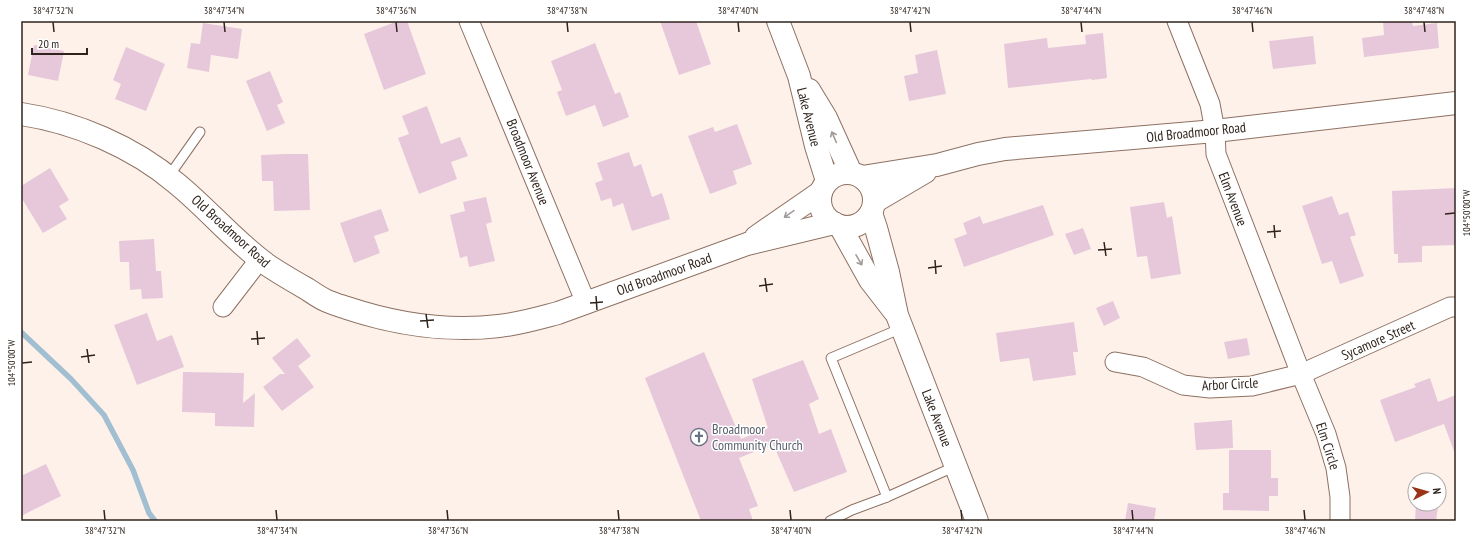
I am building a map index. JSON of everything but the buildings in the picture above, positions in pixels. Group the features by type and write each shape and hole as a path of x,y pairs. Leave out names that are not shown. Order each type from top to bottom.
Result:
{"street":[{"name":"Broadmoor Avenue","path":"469,21 586,302"},
{"name":"Lake Avenue","path":"778,21 799,76 816,146 824,187"},
{"name":"Elm Avenue","path":"1177,21 1210,104 1215,131 1216,154 1301,374"},
{"name":"Lake Avenue","path":"799,76 826,118 835,140 857,175"},
{"name":"Old Broadmoor Road","path":"857,175 937,165 978,154 1005,149 1215,131 1456,103"},
{"name":"Old Broadmoor Road","path":"21,114 65,123 143,158 168,176 260,259 289,279 327,301 364,314 404,323 469,328 499,326 529,321 551,315 747,244 837,225"},
{"name":"Old Broadmoor Road","path":"873,208 937,165"},
{"path":"843,173 857,175 868,182 872,188 874,195 873,208 860,223 854,226 837,225 827,218 822,210 820,201 824,187 834,176 843,173"},
{"name":"Old Broadmoor Road","path":"747,244 824,187"},
{"name":"Lake Avenue","path":"873,208 876,228 899,321 977,521"},
{"name":"Lake Avenue","path":"837,225 870,280 899,321"},
{"path":"223,307 260,259"},
{"name":"Sycamore Street","path":"1301,374 1450,308 1456,307"},
{"name":"Arbor Circle","path":"1115,362 1143,367 1183,384 1210,388 1252,386 1301,374"},
{"name":"Elm Circle","path":"1301,374 1326,434 1336,468 1340,497 1340,521"}],"lane":[{"path":"168,176 200,132"},
{"path":"887,497 831,358 899,321"},
{"path":"830,521 852,510 887,497 956,466"}],"waterway":[{"path":"21,332 71,379 104,415 133,470 149,513 155,521"}],"place":[{"name":"Broadmoor Community Church","path":"699,437"}]}
